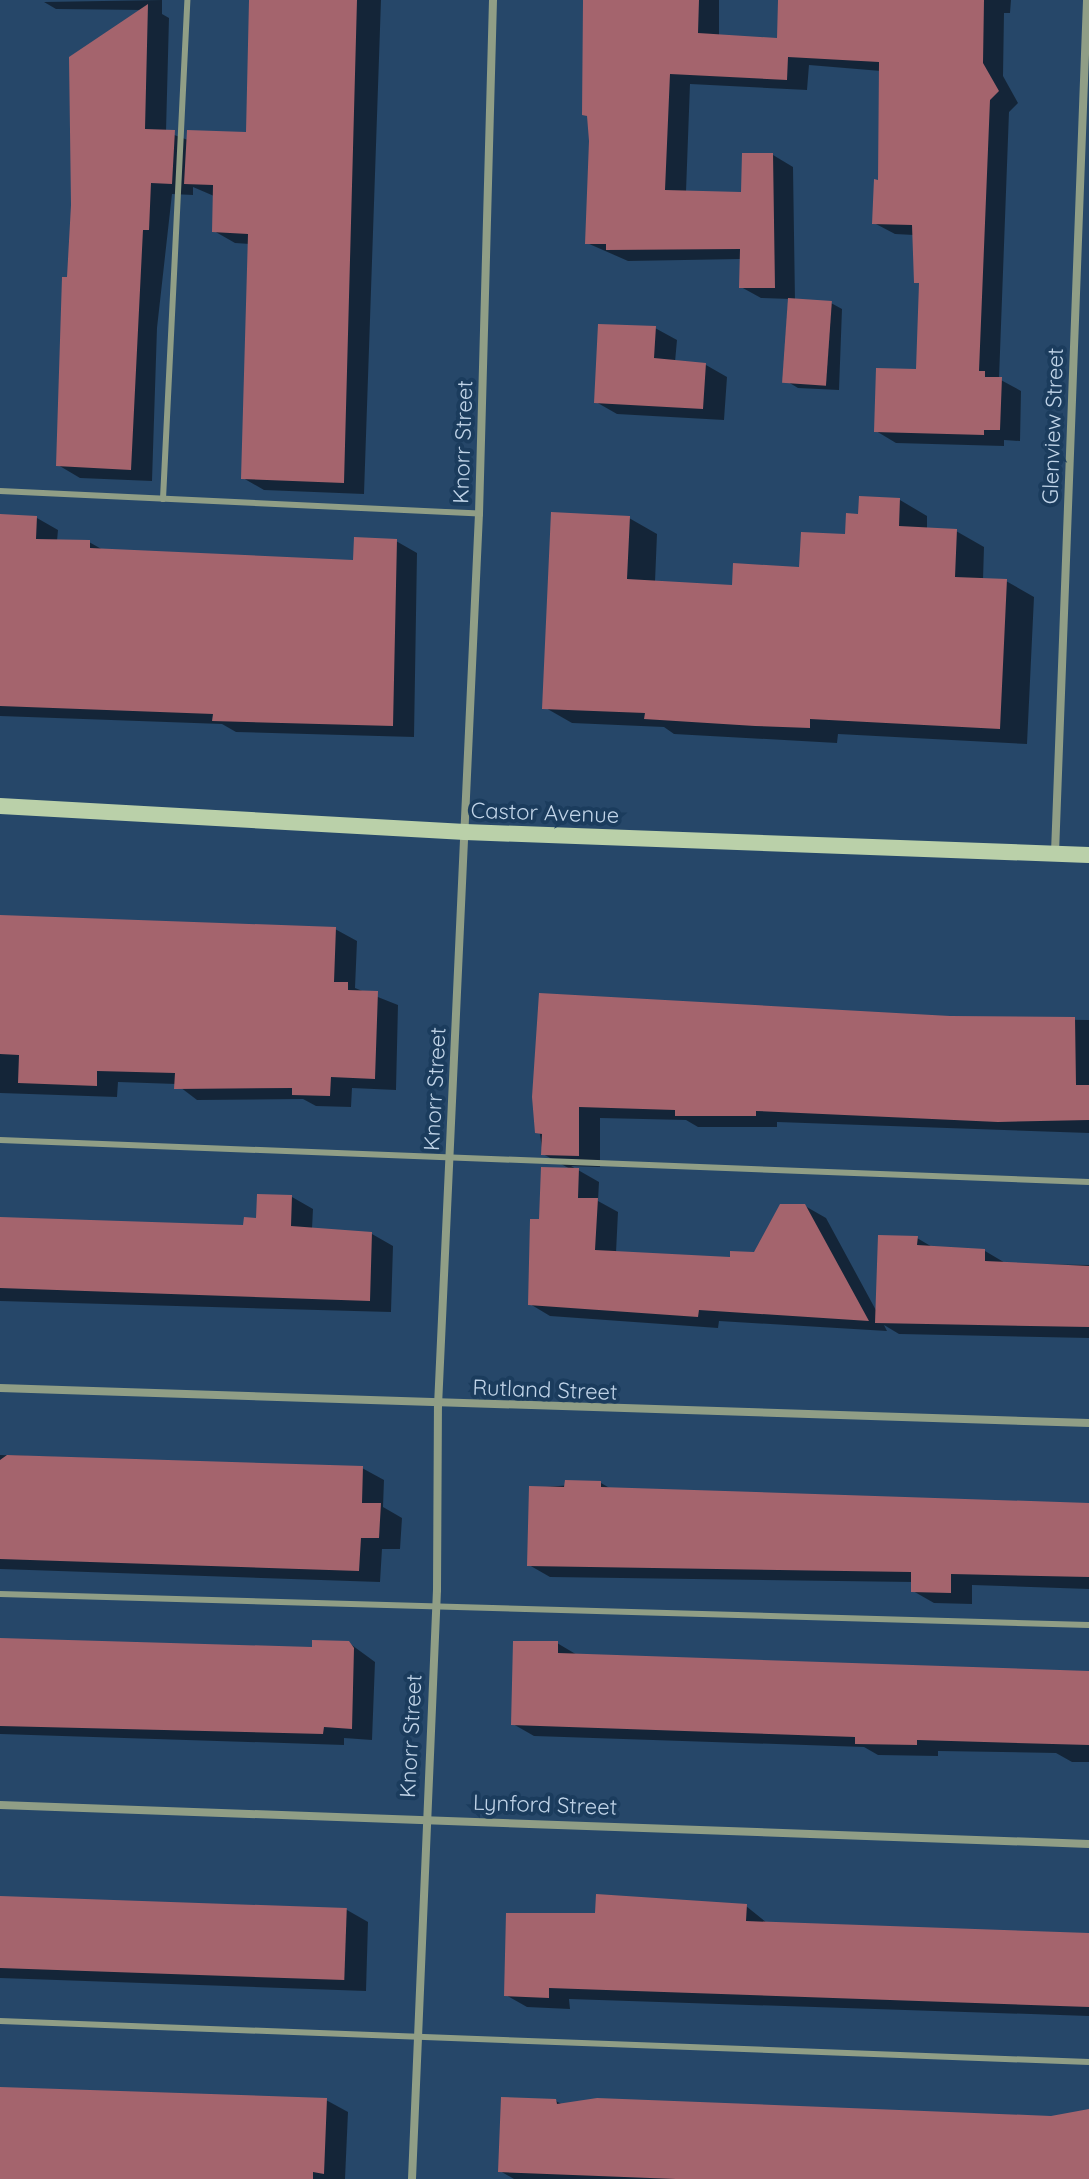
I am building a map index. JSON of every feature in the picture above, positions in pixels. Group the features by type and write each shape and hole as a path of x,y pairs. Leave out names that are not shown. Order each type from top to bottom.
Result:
{"main road":[{"name":"Castor Avenue","path":"0,806 465,832 1089,855"}],"street":[{"name":"Knorr Street","path":"412,2179 436,1608 438,1406 479,514 493,0"},
{"name":"Glenview Street","path":"1055,853 1087,0"},
{"name":"Rutland Street","path":"0,1388 438,1406 1089,1423"},
{"name":"Lynford Street","path":"0,1805 1089,1844"}],"lane":[{"path":"163,499 187,0"},
{"path":"0,491 479,514"},
{"path":"0,1140 1089,1182"},
{"path":"0,1594 1089,1625"},
{"path":"0,2021 417,2041 1089,2062"}],"building":[{"path":"249,0 357,0 344,483 241,479 248,234 212,232 213,185 184,184 187,130 246,132"},
{"path":"583,0 699,0 698,33 777,38 778,0 984,0 983,63 999,91 990,100 979,371 985,371 985,377 1002,377 1000,430 984,430 984,435 874,432 876,368 916,369 919,283 914,283 912,225 872,224 874,179 878,180 879,62 788,57 787,80 670,74 665,190 741,192 742,153 773,153 775,288 739,288 740,249 606,250 606,244 585,244 589,141 587,116 582,115"},
{"path":"148,4 145,129 175,130 172,184 151,183 149,230 143,230 131,470 56,466 62,277 67,277 71,205 69,57"},
{"path":"788,298 832,301 826,386 782,383"},
{"path":"598,324 656,326 654,358 706,363 703,409 594,403"},
{"path":"859,496 900,498 899,526 957,529 955,577 1007,579 1000,729 810,719 810,728 755,726 644,719 645,713 542,709 551,512 630,516 627,579 732,585 733,563 799,567 801,532 845,534 846,513 858,514"},
{"path":"0,514 37,516 36,539 90,540 90,548 353,560 354,537 397,539 393,726 212,721 213,714 0,706"},
{"path":"0,915 336,927 334,982 348,982 348,990 378,991 375,1079 331,1077 330,1096 292,1095 292,1088 174,1089 175,1073 97,1071 97,1086 18,1083 19,1055 0,1054"},
{"path":"539,993 950,1016 1075,1017 1076,1085 1089,1085 1089,1120 998,1122 756,1111 756,1116 675,1116 675,1110 579,1107 579,1156 541,1155 542,1134 535,1133 532,1097"},
{"path":"541,1167 579,1168 578,1198 598,1198 595,1250 730,1257 730,1251 754,1252 780,1204 805,1204 869,1321 699,1310 698,1317 528,1305 530,1219 539,1219"},
{"path":"257,1194 292,1195 291,1226 372,1232 370,1301 0,1288 0,1217 243,1225 244,1217 256,1218"},
{"path":"878,1235 918,1236 917,1245 985,1249 985,1261 1089,1266 1089,1327 875,1323"},
{"path":"7,1455 363,1466 362,1503 381,1503 379,1538 361,1538 359,1571 0,1559 0,1460"},
{"path":"565,1480 601,1481 601,1487 1089,1503 1089,1577 951,1574 951,1593 911,1592 911,1572 527,1566 529,1486 564,1487"},
{"path":"0,1638 312,1647 312,1640 349,1641 354,1648 352,1729 324,1727 323,1734 0,1726"},
{"path":"513,1641 558,1641 558,1653 1089,1671 1089,1745 917,1740 917,1745 855,1744 855,1737 511,1725"},
{"path":"596,1894 747,1904 746,1921 1089,1933 1089,2007 549,1988 549,1998 504,1996 506,1913 595,1913"},
{"path":"0,1896 347,1908 344,1980 0,1968"},
{"path":"0,2087 327,2098 324,2174 313,2172 313,2179 0,2179"},
{"path":"501,2097 556,2099 557,2104 597,2098 1051,2116 1089,2109 1089,2179 676,2179 498,2172"}]}
